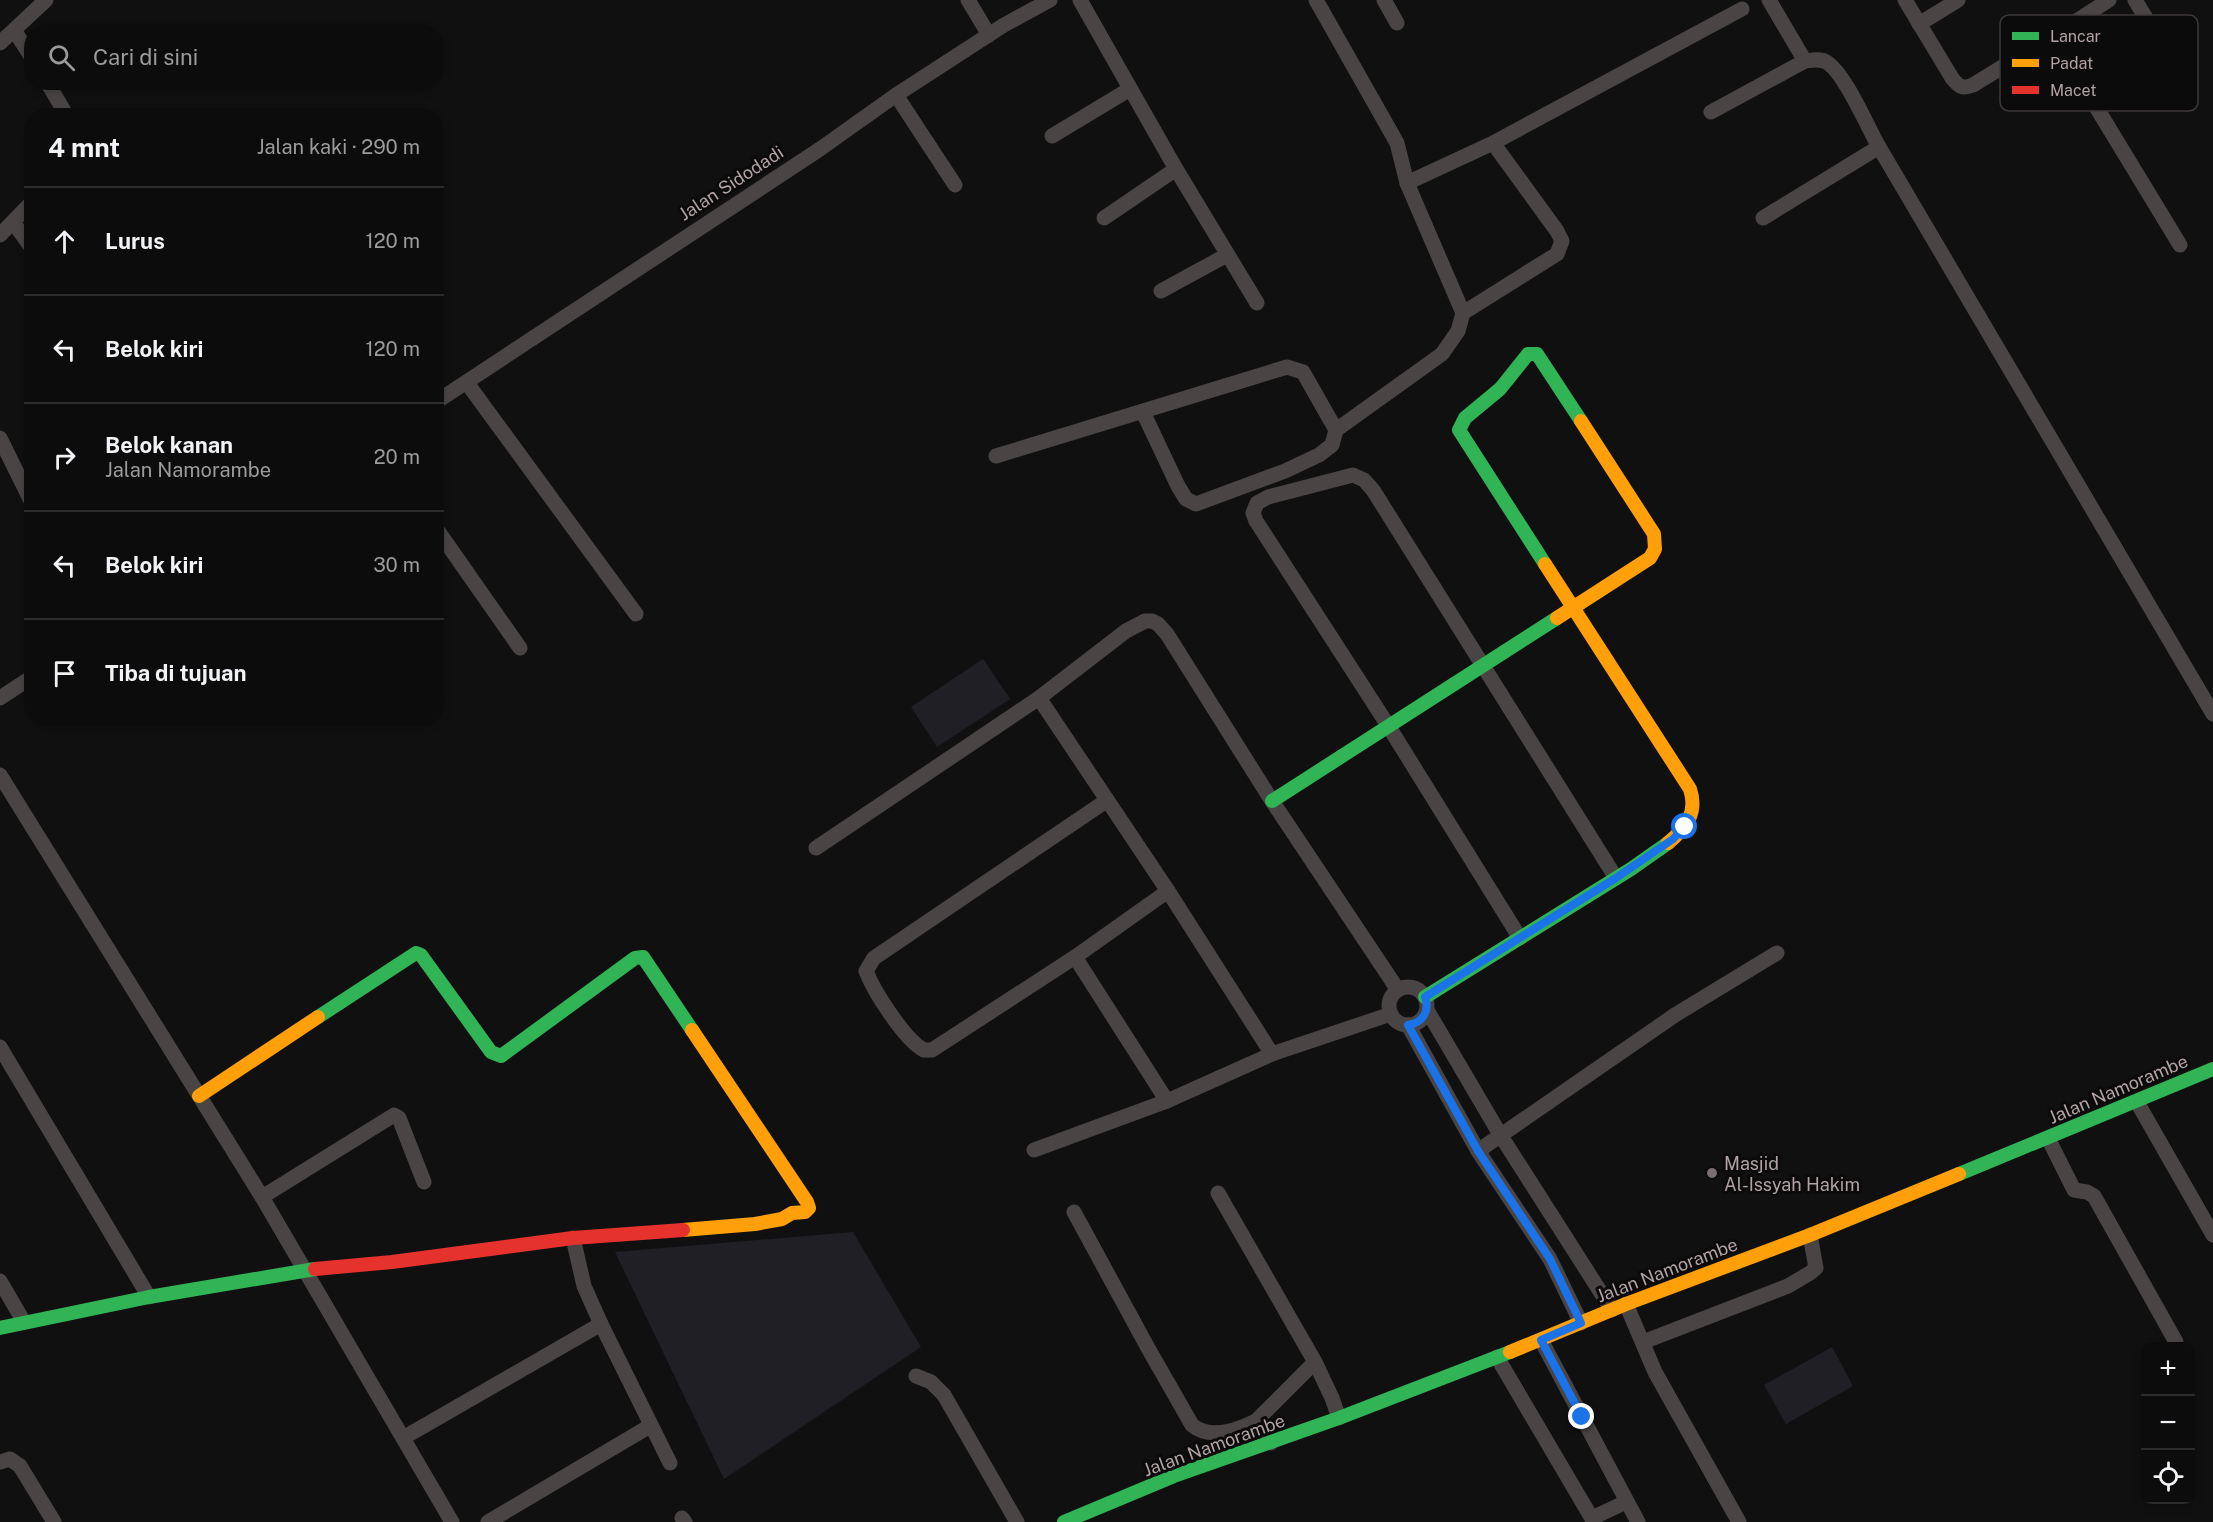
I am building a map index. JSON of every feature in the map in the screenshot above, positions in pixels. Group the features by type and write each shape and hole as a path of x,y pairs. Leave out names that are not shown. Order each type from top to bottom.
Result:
{"street":[{"path":"0,43 46,0"},
{"path":"968,0 989,35"},
{"name":"Jalan Sidodadi","path":"444,397 820,149 896,95 989,35 1050,0"},
{"path":"1080,0 1176,169 1257,303"},
{"path":"1143,412 1178,486 1186,499 1196,504 1285,471 1319,455 1332,445 1336,430 1442,354 1458,331 1463,313 1407,183 1398,142 1316,0"},
{"path":"1384,0 1397,23"},
{"path":"1769,0 1805,61"},
{"path":"1905,0 1959,87 1973,85 2000,68"},
{"path":"1919,24 1959,0"},
{"path":"2086,15 2109,0"},
{"path":"2135,0 2144,15"},
{"path":"1407,183 1493,143 1742,9"},
{"path":"14,30 24,46"},
{"path":"1711,112 1805,61 1820,59 1834,69 1842,79 1879,147 2213,714"},
{"path":"1052,136 1130,89"},
{"path":"51,90 62,108"},
{"path":"896,95 955,185"},
{"path":"2099,111 2180,245"},
{"path":"1463,313 1557,254 1562,241 1493,143"},
{"path":"1763,218 1879,147"},
{"path":"1104,218 1176,169"},
{"path":"0,235 24,210"},
{"path":"13,222 24,237"},
{"path":"1161,291 1227,255"},
{"path":"1272,801 1572,607 1646,561 1655,549 1654,534 1539,357 1534,353 1523,358 1500,389 1465,417 1460,423 1460,430 1572,607 1690,789 1694,798 1691,818 1673,839 1520,938 1426,1003 1422,1019 1408,1025"},
{"path":"996,456 1287,367 1304,372 1336,430"},
{"path":"467,383 636,614"},
{"path":"0,438 24,487"},
{"path":"1520,938 1389,727 1256,521 1253,513 1257,503 1268,497 1353,475 1364,480 1373,490 1616,878"},
{"path":"444,539 520,648"},
{"path":"816,848 1038,698 1126,631 1145,621 1158,624 1398,990"},
{"path":"0,698 24,682"},
{"path":"1038,698 1168,891 1272,1054"},
{"path":"0,775 104,939 262,1197 452,1522"},
{"path":"1107,801 881,952 869,963 866,971 875,990 910,1039 924,1050 932,1050 1075,957 1168,891"},
{"path":"0,1328 149,1297 306,1270 392,1262 573,1238 755,1224 782,1219 792,1213 805,1212 809,1208 801,1192 643,957 635,958 501,1056 492,1052 421,955 416,953 199,1096"},
{"path":"1478,1151 1675,1015 1777,953"},
{"path":"1075,957 1167,1101"},
{"path":"1581,1323 1550,1259 1478,1151 1408,1025 1396,1020 1391,1014 1391,998 1398,990 1411,987 1420,991 1501,1136 1643,1342 1655,1372 1739,1522"},
{"path":"1034,1150 1167,1101 1272,1054 1391,1014"},
{"path":"0,1047 149,1297"},
{"name":"Jalan Namorambe","path":"1064,1522 1092,1516 1174,1476 1339,1418 1541,1340 1619,1307 1810,1235 2213,1069"},
{"path":"2137,1101 2213,1234"},
{"path":"262,1197 394,1115 399,1118 424,1182"},
{"path":"2048,1138 2074,1190 2087,1192 2094,1196 2176,1342"},
{"path":"1218,1193 1314,1362 1339,1418"},
{"path":"1074,1212 1148,1348 1192,1425 1197,1429 1218,1432 1241,1428 1256,1421 1314,1362"},
{"path":"1643,1342 1788,1286 1810,1273 1816,1268 1810,1235"},
{"path":"573,1238 584,1286 650,1426 670,1463"},
{"path":"0,1281 24,1322"},
{"path":"403,1438 601,1324"},
{"path":"1541,1340 1638,1522"},
{"path":"1497,1357 1593,1520 1626,1502"},
{"path":"916,1376 931,1382 944,1395 1017,1522"},
{"path":"1256,1421 1262,1424 1271,1443"},
{"path":"488,1522 650,1426"},
{"path":"0,1462 10,1459 20,1466 54,1522"}],"shaded area":[{"path":"983,659 1010,699 937,747 911,707"},
{"path":"853,1232 921,1347 724,1479 615,1252"},
{"path":"1832,1347 1853,1386 1786,1424 1764,1385"}],"traffic: fast":[{"path":"1545,564 1459,430 1465,418 1500,389 1528,354 1537,354 1581,421"},
{"path":"1272,801 1557,618"},
{"path":"1425,997 1631,869 1668,843"},
{"path":"318,1017 416,953 421,955 491,1052 501,1056 635,958 643,957 692,1030"},
{"path":"1959,1174 2213,1069"},
{"path":"0,1328 149,1297 315,1269"},
{"path":"1064,1522 1174,1476 1339,1418 1510,1352"}],"traffic: slow":[{"path":"1557,618 1650,558 1655,549 1654,534 1581,421"},
{"path":"1545,564 1690,789 1692,805 1689,819 1668,843"},
{"path":"199,1096 318,1017"},
{"path":"683,1230 755,1224 782,1219 792,1213 805,1212 809,1208 692,1030"},
{"path":"1510,1352 1626,1304 1810,1235 1959,1174"}],"traffic: jam":[{"path":"315,1269 392,1262 573,1238 683,1230"}],"place":[{"name":"Masjid Al-Issyah Hakim","path":"1712,1173"}],"route":[{"path":"1582,1417 1541,1340 1581,1323 1550,1259 1478,1151 1408,1025 1418,1022 1425,1015 1427,1000 1425,997 1616,878 1673,839 1685,827"}]}
